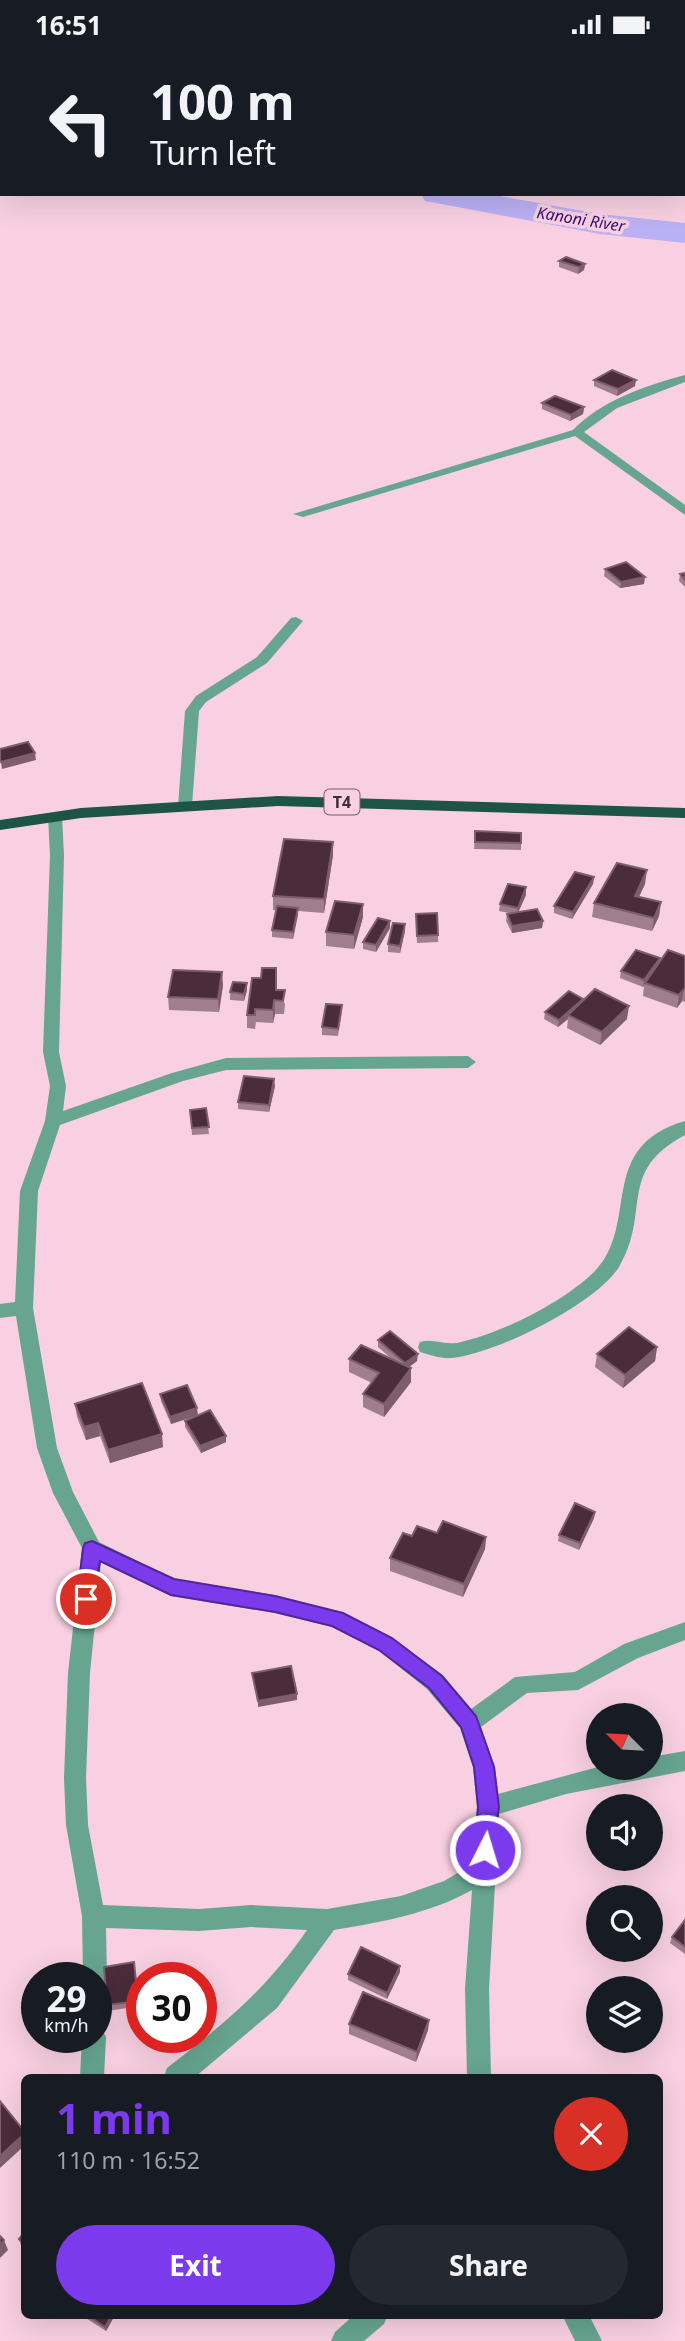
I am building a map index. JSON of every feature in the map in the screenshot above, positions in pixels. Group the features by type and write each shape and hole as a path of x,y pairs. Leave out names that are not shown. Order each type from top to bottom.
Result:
{"highway":[{"name":"T4","path":"0,825 81,813 278,801 685,813"}],"street":[{"path":"299,514 577,432 591,418 609,407 685,378"},
{"path":"577,432 685,511"},
{"path":"185,806 192,711 201,699 262,660 296,621"},
{"path":"55,817 57,855 51,1052 58,1086 52,1121 29,1191 24,1308 47,1448 63,1493 92,1548 79,1673 75,1778 77,1825 94,1916 95,1962"},
{"path":"52,1121 178,1077 226,1064 468,1062"},
{"path":"427,1347 450,1352 489,1342 563,1305 598,1279 610,1265 617,1249 625,1224 629,1185 638,1162 649,1147 685,1127"},
{"path":"0,1311 24,1308"},
{"path":"92,1548 171,1587 275,1604 336,1619 386,1644 435,1682 469,1723 484,1767 488,1807 477,1989 479,2074"},
{"path":"469,1723 523,1684 578,1681 631,1651 685,1631"},
{"path":"663,1765 685,1761"},
{"path":"488,1807 586,1780"},
{"path":"94,1916 200,1920 251,1916 327,1920 401,1907 450,1890 483,1871"},
{"path":"180,2074 246,2021 270,1997 300,1963 327,1920"},
{"path":"92,2074 93,2053"},
{"path":"344,2341 370,2319"},
{"path":"577,2319 589,2341"}],"building":[{"path":"566,257 585,264 579,267 559,261"},
{"path":"612,370 636,380 618,389 594,380"},
{"path":"555,396 584,407 571,415 542,403"},
{"path":"626,562 645,577 621,582 605,569"},
{"path":"28,742 35,753 1,762 0,749"},
{"path":"475,831 521,833 521,843 475,842"},
{"path":"284,839 333,842 324,899 273,896"},
{"path":"617,863 647,870 635,896 661,902 654,918 594,903"},
{"path":"575,872 594,877 573,912 554,906"},
{"path":"508,884 526,887 518,908 500,904"},
{"path":"335,901 363,904 354,935 326,932"},
{"path":"277,906 298,908 293,932 272,930"},
{"path":"537,909 543,921 512,926 507,914"},
{"path":"437,913 438,935 417,936 416,914"},
{"path":"378,918 390,921 376,945 363,942"},
{"path":"393,923 405,924 400,946 388,944"},
{"path":"636,950 660,958 644,980 621,971"},
{"path":"668,950 685,956 685,988 679,995 645,983"},
{"path":"262,968 276,968 276,990 285,990 283,1001 274,1000 273,1010 255,1009 255,1015 247,1015 252,978 261,978"},
{"path":"173,970 222,972 218,999 168,997"},
{"path":"233,982 247,983 244,994 230,992"},
{"path":"595,989 629,1006 602,1032 568,1015"},
{"path":"569,991 583,999 559,1020 545,1012"},
{"path":"326,1004 342,1005 338,1029 322,1027"},
{"path":"244,1076 274,1079 269,1105 238,1102"},
{"path":"206,1108 209,1127 192,1128 190,1110"},
{"path":"629,1327 657,1347 625,1375 597,1354"},
{"path":"390,1331 418,1354 405,1363 378,1340"},
{"path":"361,1345 411,1368 384,1404 363,1394 379,1373 349,1359"},
{"path":"142,1383 162,1434 108,1450 98,1423 84,1427 75,1404"},
{"path":"187,1385 197,1408 170,1417 160,1394"},
{"path":"210,1410 226,1436 200,1446 185,1421"},
{"path":"575,1503 595,1512 580,1543 559,1535"},
{"path":"443,1521 486,1537 464,1584 390,1558 403,1533 412,1536 417,1526 437,1533"},
{"path":"291,1666 297,1694 258,1701 252,1673"},
{"path":"685,1920 685,1947 672,1937"},
{"path":"361,1947 400,1966 387,1993 348,1974"},
{"path":"126,1963 126,2003 112,2004 112,1966"},
{"path":"363,1992 429,2020 417,2052 349,2024"},
{"path":"0,2101 21,2127 21,2137 0,2156"},
{"path":"93,2319 110,2319 105,2327"}],"waterway":[{"name":"Kanoni River","path":"447,196 600,224 685,233"}],"route":[{"path":"86,1599 92,1548 171,1587 275,1604 336,1619 386,1644 435,1682 469,1723 484,1767 488,1807 485,1850"}]}
